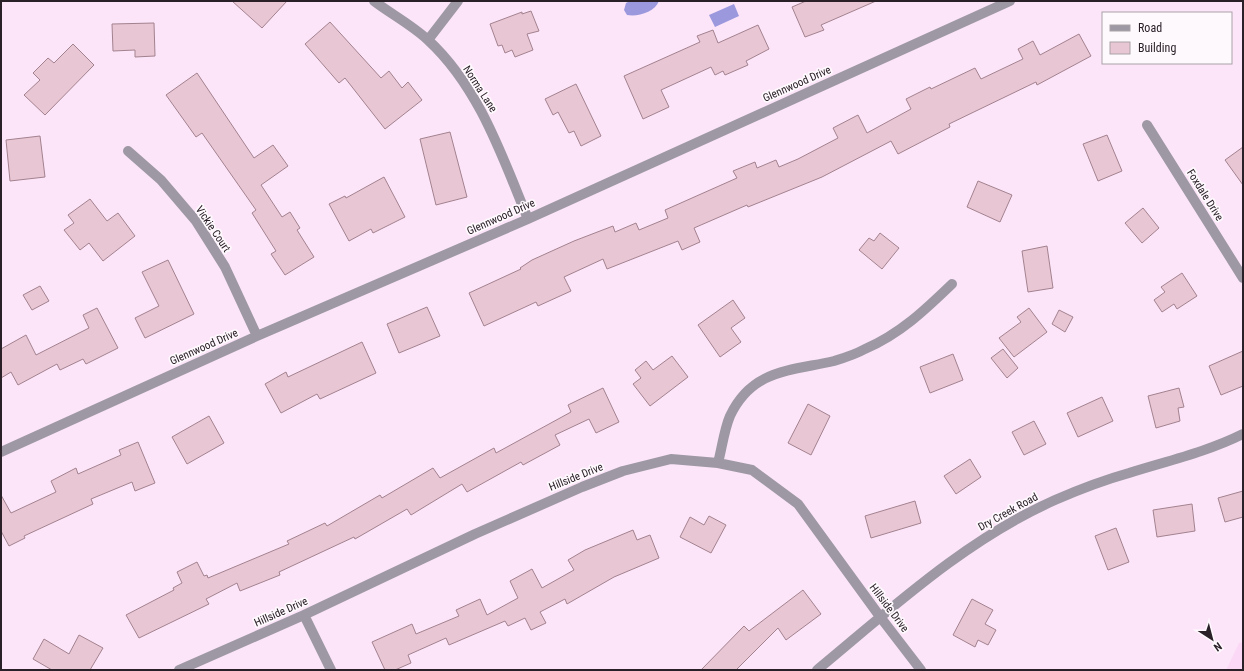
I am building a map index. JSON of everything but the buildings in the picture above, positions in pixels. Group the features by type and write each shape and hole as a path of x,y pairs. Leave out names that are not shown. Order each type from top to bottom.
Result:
{"street":[{"name":"Norma Lane","path":"374,1 428,40 459,75 488,122 528,219"},
{"path":"428,40 458,1"},
{"name":"Glennwood Drive","path":"1,452 257,336 528,219 1010,1"},
{"name":"Foxdale Drive","path":"1147,125 1243,278"},
{"name":"Vickie Court","path":"128,151 161,180 196,221 225,267 257,336"},
{"path":"718,463 730,417 741,396 759,380 785,369 835,360 865,350 891,337 914,321 952,284"},
{"name":"Dry Creek Road","path":"817,670 958,555 1010,522 1069,495 1126,473 1222,444 1243,434"},
{"name":"Hillside Drive","path":"179,670 304,615 475,534 622,471 671,459 718,463 752,470 798,504 921,670"},
{"path":"304,615 331,670"}],"shaded area":[{"path":"630,1 659,1 654,8 646,13 627,15 624,10 626,3"},
{"path":"734,4 739,16 715,27 709,15"},
{"path":"1243,642 1243,670 1226,670 1239,643"}]}
